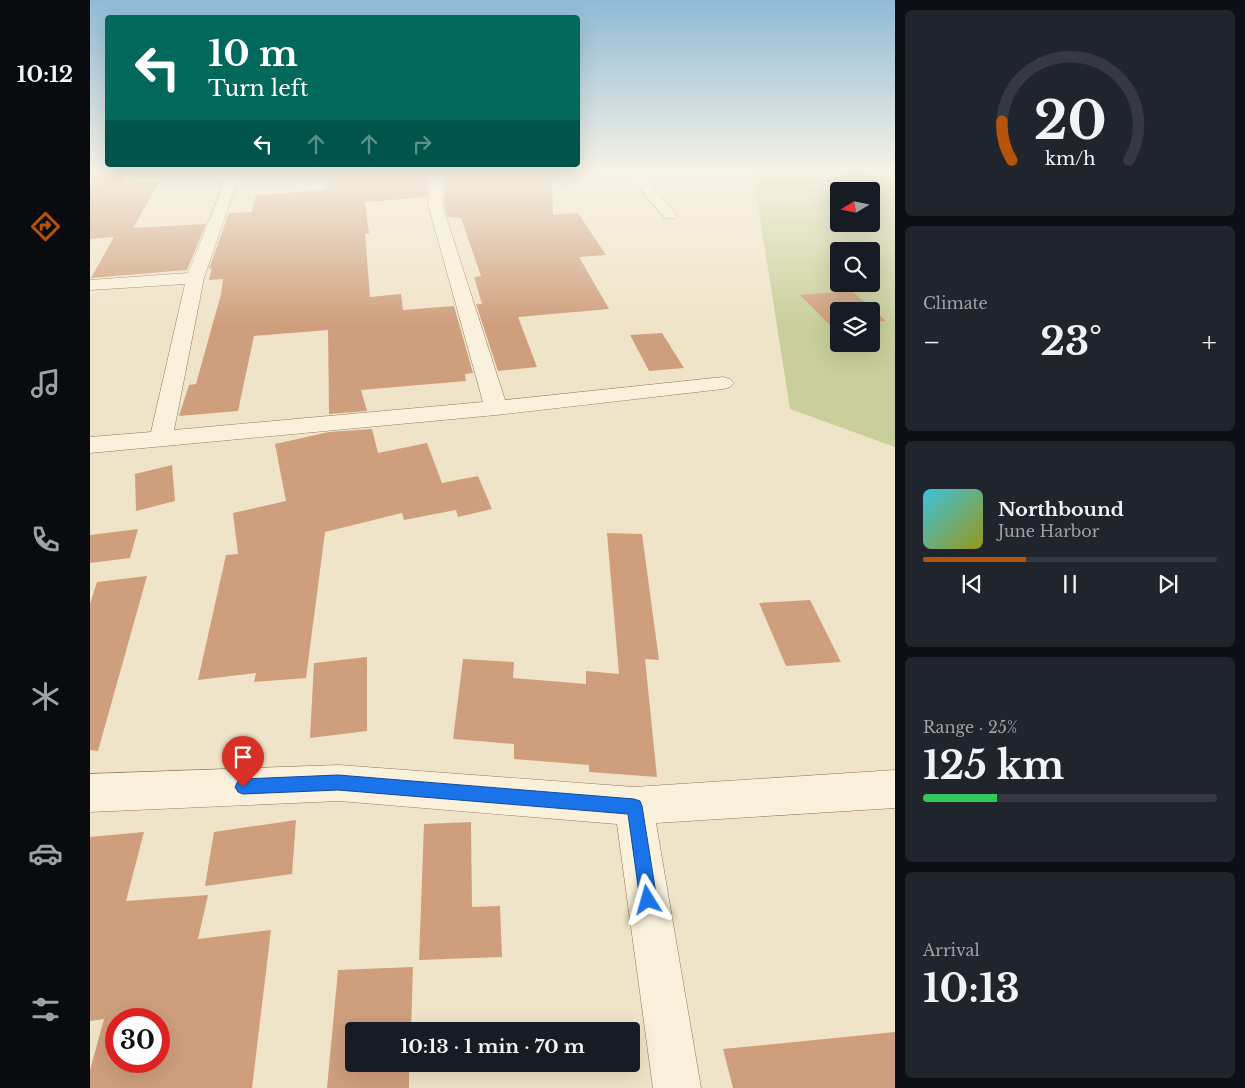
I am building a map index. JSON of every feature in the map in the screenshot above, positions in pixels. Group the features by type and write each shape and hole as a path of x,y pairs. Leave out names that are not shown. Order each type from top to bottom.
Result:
{"street":[{"path":"161,438 195,278 215,224"},
{"path":"441,224 496,408"},
{"path":"90,285 195,278"},
{"path":"90,445 496,408 723,383"},
{"path":"90,793 338,783 634,806 895,788"},
{"path":"634,806 677,1088"}],"green space":[{"path":"761,224 830,224 830,232 880,232 880,224 895,224 895,447 790,409"}],"building":[{"path":"90,224 135,224 133,228 206,224 187,270 91,278 114,237 90,239"},
{"path":"225,224 368,224 369,234 365,234 370,297 401,294 403,310 454,306 473,373 465,374 466,381 361,390 367,411 329,414 328,330 254,336 238,411 179,416 189,385 196,384 221,294 223,279 209,280 212,268 209,269"},
{"path":"463,224 585,224 606,255 579,257 609,309 518,317 537,367 498,371 476,304 482,304 474,277 481,276"},
{"path":"853,292 864,302 830,302 830,325 800,295"},
{"path":"880,316 886,321 880,321"},
{"path":"662,333 684,368 649,371 630,335"},
{"path":"372,429 378,453 427,443 442,483 478,476 492,509 458,517 456,510 404,520 402,513 325,532 306,678 254,682 256,673 198,680 226,555 238,554 233,513 286,501 275,444 329,432"},
{"path":"172,465 175,501 136,511 135,474"},
{"path":"138,529 130,558 90,563 90,535"},
{"path":"607,533 642,534 659,660 645,659 657,777 589,772 589,765 514,759 514,744 453,739 463,659 514,662 513,678 586,684 586,671 619,674"},
{"path":"147,576 98,751 90,750 90,604 97,582"},
{"path":"810,600 841,662 786,666 759,603"},
{"path":"367,657 367,731 310,738 314,663"},
{"path":"296,820 292,874 205,886 214,832"},
{"path":"471,822 472,907 500,906 502,957 419,960 424,824"},
{"path":"144,832 126,901 208,895 198,939 271,930 252,1088 90,1088 90,1070 104,1019 90,1021 90,837"},
{"path":"413,967 411,1022 345,1022 345,1072 409,1072 409,1088 327,1088 338,970"},
{"path":"895,1032 895,1088 733,1088 723,1049"}],"route":[{"path":"243,787 338,783 634,806 648,900"}]}
